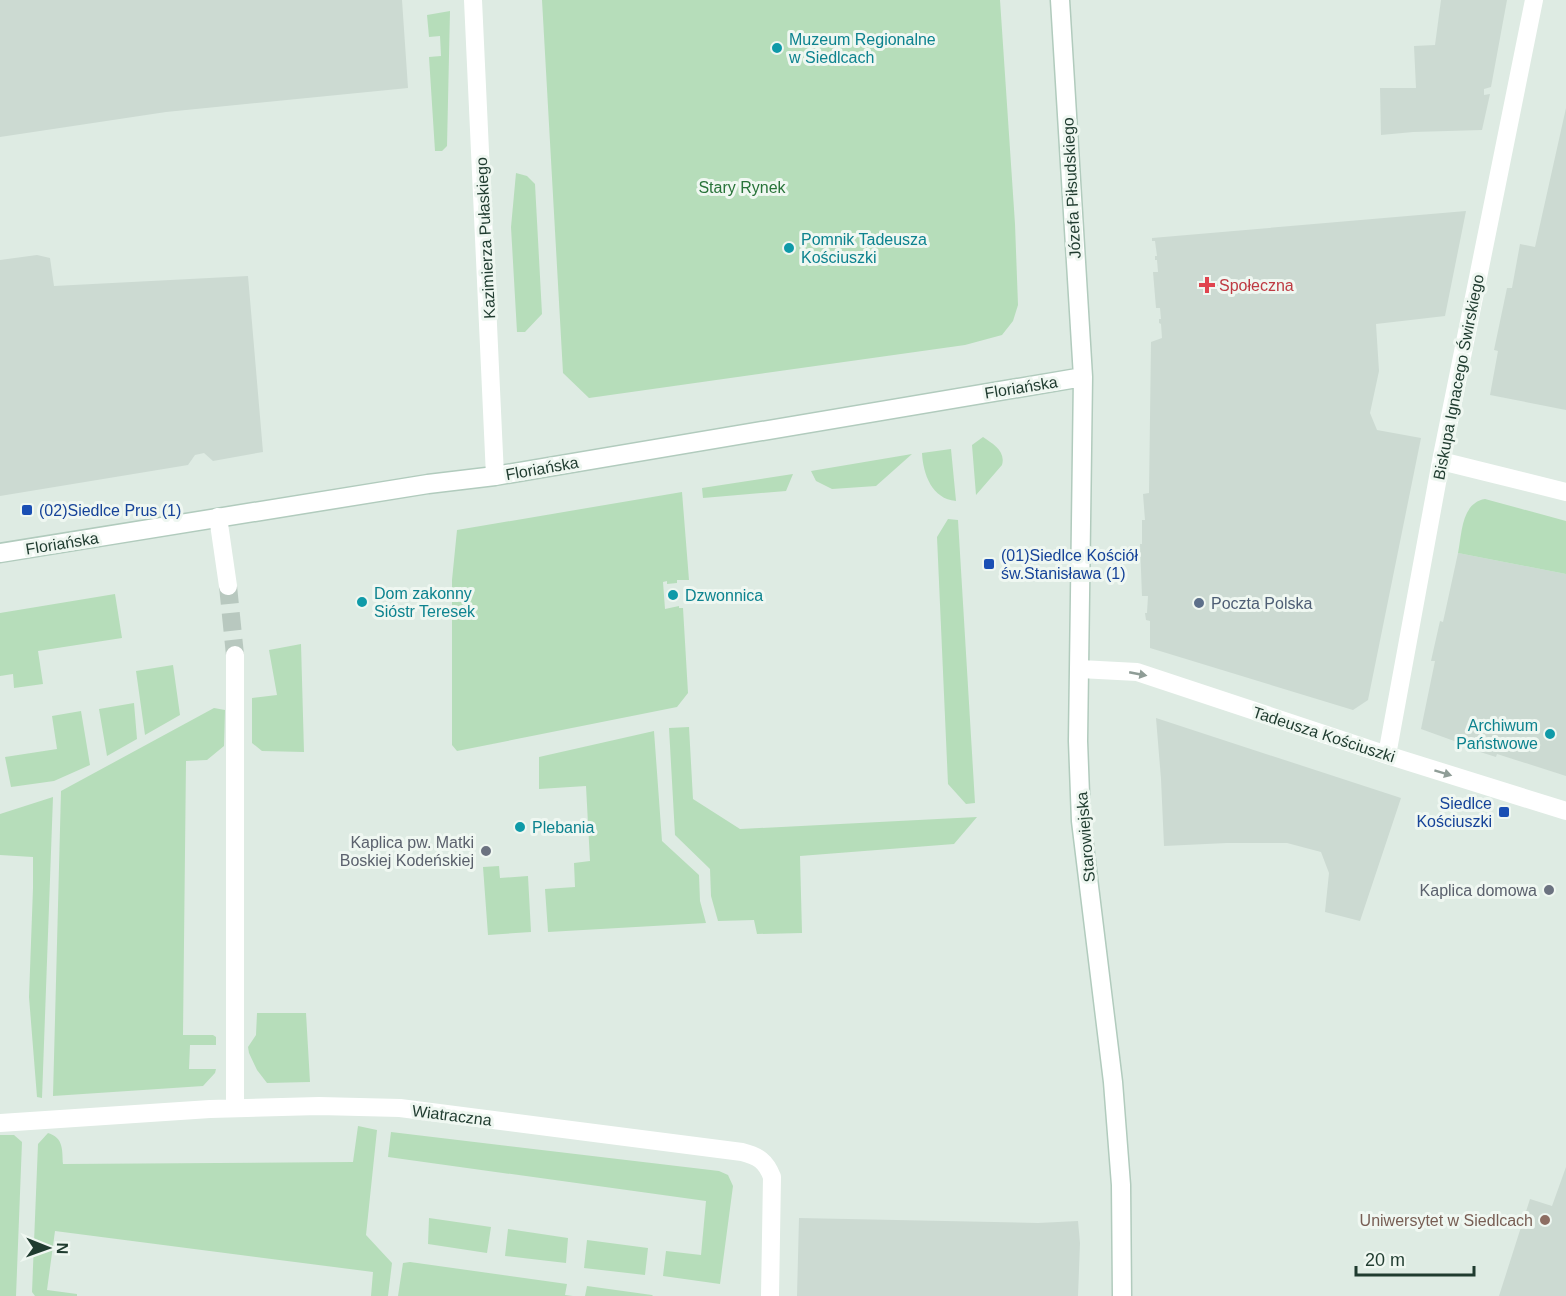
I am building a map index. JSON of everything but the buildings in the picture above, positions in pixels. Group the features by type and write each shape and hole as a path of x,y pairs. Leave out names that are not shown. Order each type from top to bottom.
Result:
{"street":[{"name":"Kazimierza Pułaskiego","path":"473,0 495,476"},
{"name":"Józefa Piłsudskiego","path":"1060,0 1083,376"},
{"name":"Biskupa Ignacego Świrskiego","path":"1387,755 1442,461 1534,0"},
{"name":"Floriańska","path":"0,553 428,484 495,476 1083,376"},
{"name":"Starowiejska","path":"1083,376 1078,741 1081,821 1113,1082 1121,1185 1122,1296"},
{"path":"1442,461 1566,492"},
{"path":"218,517 228,586"},
{"path":"235,655 235,1108"},
{"name":"Tadeusza Kościuszki","path":"1080,669 1137,672 1387,755 1566,811"},
{"name":"Wiatraczna","path":"0,1123 235,1108 319,1106 400,1108 742,1152 758,1156 767,1165 772,1177 770,1296"}],"shaded area":[{"path":"0,0 402,0 408,88 166,112 0,137"},
{"path":"1441,0 1507,0 1491,87 1484,89 1484,95 1490,94 1482,130 1381,135 1380,88 1416,88 1414,46 1435,45"},
{"path":"1566,108 1566,410 1490,395 1498,351 1494,350 1507,288 1512,288 1520,244 1535,247"},
{"path":"1466,211 1445,316 1376,324 1379,371 1370,413 1377,430 1421,438 1368,700 1353,710 1150,648 1150,621 1146,620 1145,613 1147,613 1148,596 1142,596 1140,544 1142,544 1142,520 1145,520 1143,494 1149,493 1151,342 1162,338 1159,323 1160,308 1156,308 1153,272 1158,272 1157,260 1155,260 1157,256 1155,241 1152,241 1152,238"},
{"path":"37,255 50,258 54,286 248,276 263,452 213,461 204,453 195,455 188,465 0,496 0,260"},
{"path":"1458,553 1566,574 1566,776 1497,754 1496,757 1458,745 1457,742 1421,729 1435,661 1431,661 1440,621 1443,622"},
{"path":"1156,718 1401,798 1360,921 1325,912 1329,873 1321,852 1287,843 1164,846"},
{"name":"Uniwersytet w Siedlcach","path":"1566,1167 1566,1296 1499,1296 1530,1199 1552,1206"},
{"path":"799,1218 1038,1223 1078,1221 1080,1243 1078,1296 797,1296"}],"green space":[{"name":"Stary Rynek","path":"542,0 1000,0 1015,224 1018,305 1013,321 1002,335 965,345 589,398 563,373"},
{"path":"450,11 447,146 442,151 435,151 429,57 441,56 440,36 429,37 427,15"},
{"path":"516,173 527,176 535,184 542,314 525,332 517,332 511,227"},
{"path":"983,437 998,448 1003,460 1002,465 976,495 972,445"},
{"path":"951,449 956,501 941,496 930,484 924,469 922,453"},
{"path":"912,454 876,486 832,489 816,481 811,471"},
{"path":"793,474 786,491 703,498 702,488"},
{"path":"682,492 689,580 677,580 677,583 667,584 667,581 663,582 665,609 679,606 683,608 688,693 677,707 457,751 452,745 452,580 457,530"},
{"path":"1485,499 1566,521 1566,574 1458,553 1467,513 1471,506"},
{"path":"948,519 958,520 975,803 966,804 948,784 937,537"},
{"path":"115,594 122,638 38,651 43,684 14,688 13,674 0,676 0,613"},
{"path":"301,644 304,752 262,751 252,743 252,698 277,695 269,650"},
{"path":"173,665 180,715 145,735 136,671"},
{"path":"134,703 137,739 107,756 99,709"},
{"path":"214,708 225,710 224,746 207,760 186,761 183,1035 213,1035 216,1037 216,1045 190,1045 189,1069 216,1069 215,1073 203,1086 53,1096 61,791"},
{"path":"81,711 90,765 54,781 11,787 5,757 57,749 52,716"},
{"path":"689,727 693,799 740,829 977,817 954,844 800,856 802,933 757,934 754,920 718,921 711,896 710,869 675,835 669,728"},
{"path":"654,731 662,841 699,875 700,901 706,923 548,932 545,889 575,887 574,863 590,861 586,786 539,789 539,757"},
{"path":"53,797 42,1098 37,1097 29,997 33,857 0,855 0,814"},
{"path":"499,866 500,878 528,876 531,932 488,935 483,867"},
{"path":"257,1013 306,1013 310,1082 267,1083 257,1070 248,1047 256,1035"},
{"path":"358,1126 377,1130 366,1235 392,1263 388,1296 371,1296 373,1272 55,1231 47,1290 77,1294 77,1296 35,1296 32,1292 38,1144 48,1133 60,1141 63,1164 353,1162"},
{"path":"391,1132 719,1171 728,1175 733,1186 720,1284 663,1276 666,1251 701,1255 706,1201 388,1157"},
{"path":"0,1135 14,1135 22,1142 16,1296 0,1296"},
{"path":"429,1218 491,1227 487,1253 428,1244"},
{"path":"508,1229 568,1238 566,1263 505,1256"},
{"path":"587,1240 648,1248 645,1275 584,1268"},
{"path":"410,1262 567,1284 565,1295 573,1296 398,1296 403,1263"},
{"path":"587,1286 652,1295 653,1296 585,1296"}],"tunnel":[{"path":"228,586 235,655"}],"place":[{"name":"Muzeum Regionalne w Siedlcach","path":"777,48"},
{"name":"Pomnik Tadeusza Kościuszki","path":"789,248"},
{"name":"Społeczna","path":"1207,285"},
{"name":"(02)Siedlce Prus (1)","path":"27,510"},
{"name":"(01)Siedlce Kościół św.Stanisława (1)","path":"989,564"},
{"name":"Dzwonnica","path":"673,595"},
{"name":"Dom zakonny Sióstr Teresek","path":"362,602"},
{"name":"Poczta Polska","path":"1199,603"},
{"name":"Archiwum Państwowe","path":"1550,734"},
{"name":"Siedlce Kościuszki","path":"1504,812"},
{"name":"Plebania","path":"520,827"},
{"name":"Kaplica pw. Matki Boskiej Kodeńskiej","path":"486,851"},
{"name":"Kaplica domowa","path":"1549,890"},
{"name":"Uniwersytet w Siedlcach","path":"1545,1220"}]}
